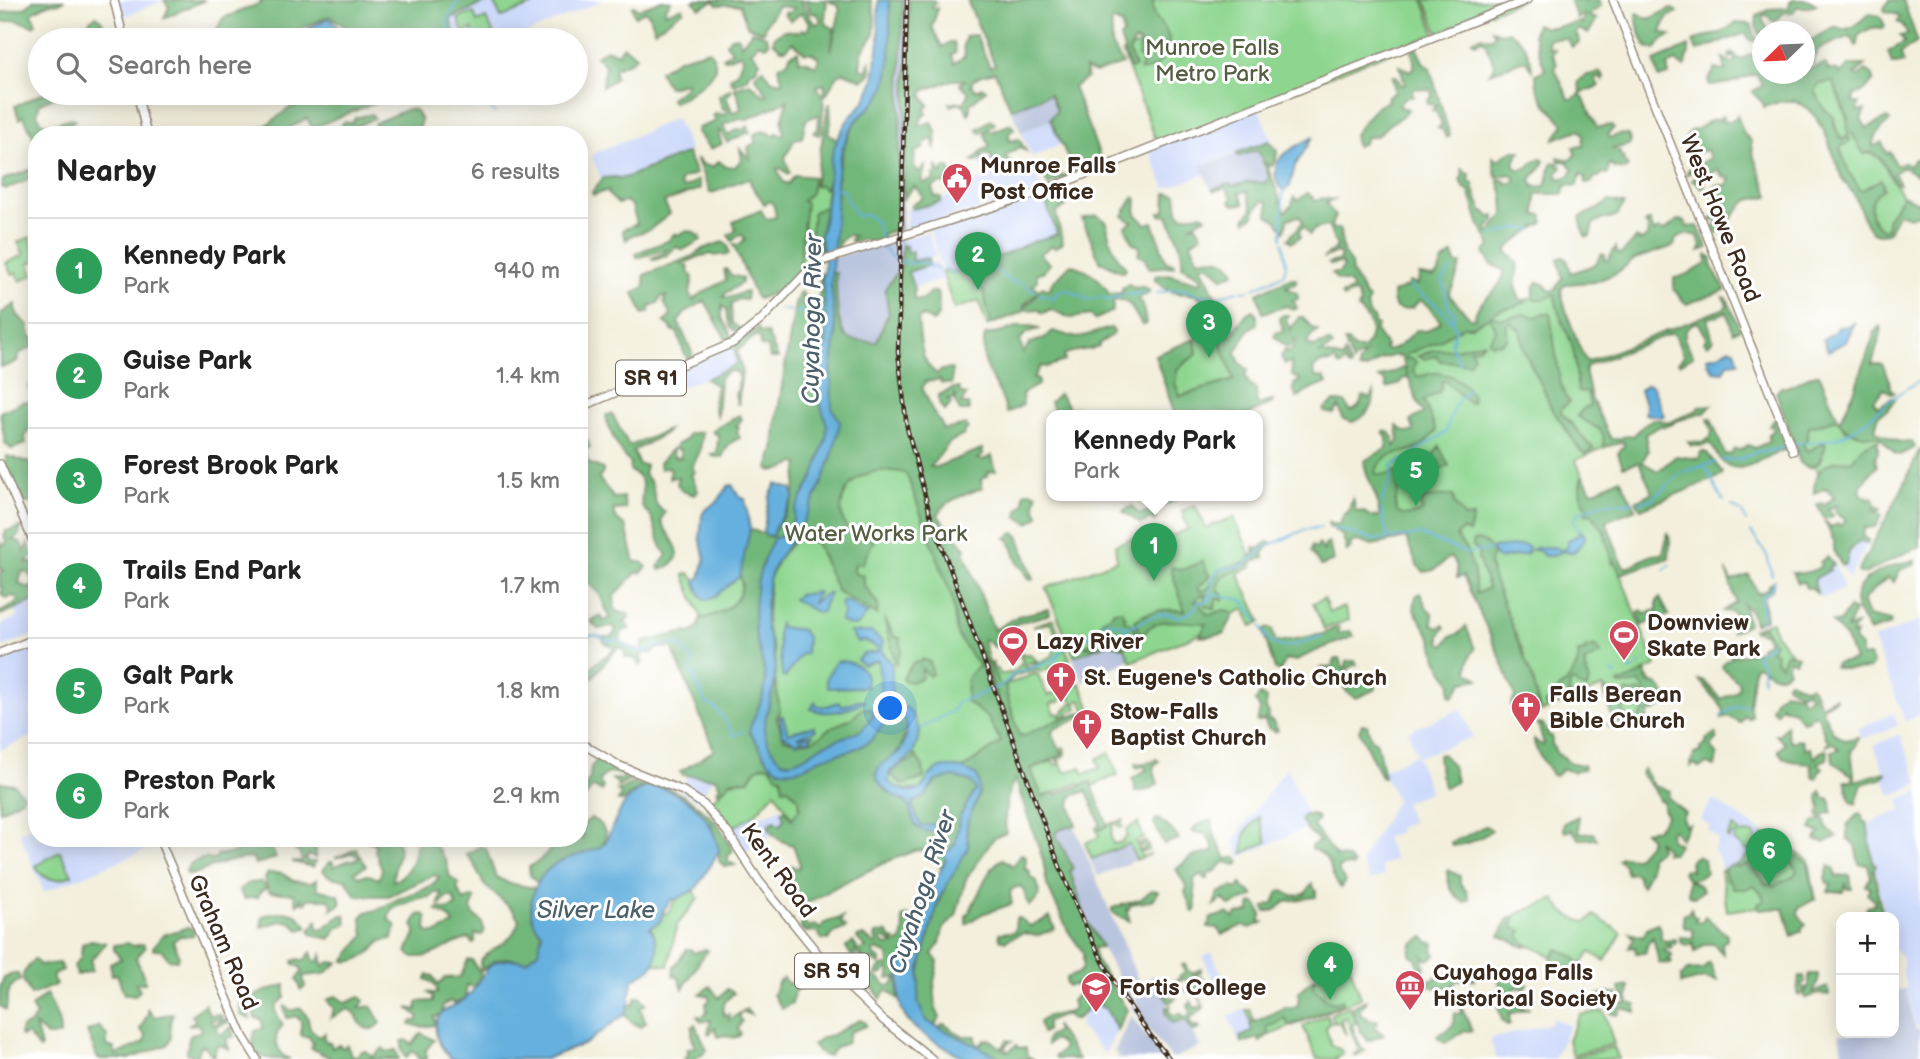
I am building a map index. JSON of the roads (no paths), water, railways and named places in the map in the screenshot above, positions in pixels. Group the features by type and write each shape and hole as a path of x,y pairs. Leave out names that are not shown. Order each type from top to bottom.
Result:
{"main road":[{"path":"114,0 121,28"},
{"name":"SR 91","path":"588,404 733,343 761,320 808,270 822,261 1040,192 1527,0"},
{"name":"West Howe Road","path":"1614,0 1793,451"},
{"path":"140,105 145,126"},
{"path":"0,464 28,529"},
{"path":"0,653 28,642"},
{"name":"Kent Road","path":"588,747 620,765 683,791 705,807 729,833 759,881 832,971 883,1020 929,1056"},
{"name":"Graham Road","path":"163,847 241,1032 257,1059"}],"water":[{"path":"878,0 889,0 890,55 885,87 877,101 857,120 846,138 836,182 831,283 836,336 831,373 832,408 840,422 826,474 799,529 776,562 770,577 766,625 775,671 764,729 776,755 782,761 790,762 862,730 882,706 891,704 907,708 920,733 908,759 889,772 889,782 903,790 916,791 922,788 935,771 947,767 966,770 977,776 979,789 967,825 968,848 939,899 920,969 918,1002 926,1021 1003,1059 962,1057 920,1032 908,1021 902,1010 900,979 907,945 923,902 946,859 937,832 916,827 907,802 890,794 877,778 879,767 899,752 903,745 907,730 903,716 900,713 891,716 874,737 862,746 792,770 781,770 774,766 749,732 765,686 754,616 761,570 774,538 783,536 784,528 793,521 795,510 814,476 826,438 827,425 819,399 817,365 826,346 822,278 825,262 820,236 831,159 837,139 847,121 865,101 874,80 879,41","holes":["953,777 970,781 976,789 960,816 955,844 949,851 946,848 944,828 939,824 921,826 912,806 913,802 925,797 935,781"]},
{"path":"328,18 338,28 310,28"},
{"path":"1313,137 1295,166 1290,186 1285,190 1280,188 1276,178 1278,162 1290,150"},
{"path":"1855,322 1846,342 1828,351 1823,339 1838,327 1850,326"},
{"path":"1730,348 1735,350 1739,362 1728,363 1724,372 1714,371 1707,357 1718,355"},
{"path":"1647,384 1652,385 1664,415 1662,417 1645,414 1646,407 1640,390"},
{"path":"776,484 792,489 794,497 773,535 766,536 763,531 770,496"},
{"path":"732,485 740,497 745,499 750,529 740,576 713,598 706,600 701,596 695,580 700,578 705,558 700,539 702,515 718,501 728,486"},
{"path":"1580,530 1585,536 1584,541 1574,552 1544,556 1540,551 1532,550 1542,547 1561,550 1566,548 1568,540 1577,536"},
{"path":"1524,545 1529,547 1527,554 1498,559 1492,551 1493,548"},
{"path":"818,592 811,604 827,593 830,594 822,612 818,613 793,599 798,595"},
{"path":"844,601 868,613 857,625 851,626 840,621 844,613 840,604"},
{"path":"779,624 780,627 802,630 807,637 806,653 801,654 785,678 782,676"},
{"path":"850,632 871,632 883,642 881,651 892,664 890,696 881,696 878,660 863,665 857,660 863,654 877,652 878,648 865,641 857,642"},
{"path":"836,661 859,666 867,680 866,687 828,688 826,678"},
{"path":"858,700 864,702 838,711 811,709 815,702 816,705 822,706 838,702 842,706"},
{"path":"780,716 783,716 788,733 814,726 816,730 797,737 813,735 808,741 802,739 797,743 782,734"},
{"name":"Silver Lake","path":"653,785 688,801 704,816 719,851 696,889 672,899 663,911 660,922 650,928 656,941 656,957 650,969 632,980 625,1014 585,1044 545,1059 451,1059 442,1048 437,1035 436,1023 439,1017 465,999 494,963 501,960 526,961 539,950 542,933 535,925 531,906 536,885 542,876 567,858 599,848 605,843 628,799 643,788"}],"waterway":[{"path":"448,28 448,18 459,0"},
{"path":"488,105 495,113"},
{"path":"837,188 845,191 845,197 857,216 868,215 876,222 881,239"},
{"path":"1282,238 1283,190"},
{"path":"1493,235 1520,228 1533,230"},
{"path":"1254,288 1283,275 1286,266 1283,242"},
{"path":"883,246 896,260 907,263 926,262 938,269"},
{"path":"945,268 952,273 983,264 992,267 1011,282 1022,283 1034,291"},
{"path":"1451,269 1443,280 1448,306 1455,313 1452,320"},
{"path":"1411,286 1438,306 1453,323 1456,330 1451,344 1459,363"},
{"path":"1039,294 1054,298 1057,293 1066,289 1088,299 1102,297 1108,300 1123,295 1150,293"},
{"path":"1157,293 1181,289 1211,298 1238,291"},
{"path":"1242,291 1249,290"},
{"name":"Cuyahoga River","path":"780,309 791,311"},
{"name":"Cuyahoga River","path":"796,312 826,312"},
{"path":"1794,443 1828,440 1852,431 1920,380"},
{"path":"1381,505 1390,481 1392,465 1414,456 1446,432 1454,407 1468,389"},
{"path":"1722,460 1740,459 1758,451 1787,447"},
{"path":"1640,502 1652,499 1680,473 1716,462"},
{"path":"1704,467 1724,501"},
{"path":"1580,531 1573,522 1578,513 1604,503 1633,502"},
{"path":"1732,506 1742,512 1746,522"},
{"path":"1381,509 1388,538"},
{"path":"920,729 952,711 959,701 1002,685 1014,674 1054,660 1063,649 1107,621 1128,627 1154,616 1166,614 1180,617 1193,611 1198,602 1209,599 1214,576 1219,569 1243,566 1266,547 1304,530 1322,527"},
{"path":"1331,527 1375,540 1418,534 1466,553 1490,550"},
{"path":"1751,532 1767,555 1772,575"},
{"path":"1664,570 1670,565"},
{"path":"1760,622 1762,597 1772,589 1774,579"},
{"path":"1208,601 1216,594 1243,600 1258,621"},
{"path":"1261,626 1270,641 1282,647 1322,636"},
{"path":"1088,636 1101,640 1123,634 1127,628"},
{"path":"588,635 595,635 608,641 620,640 639,651 666,645 684,649 693,659 691,670 705,702 718,712 734,736 743,731"},
{"path":"1763,681 1762,664 1756,655 1772,642"},
{"path":"1629,670 1634,669"},
{"path":"1612,672 1616,676"},
{"path":"1721,716 1734,707 1747,706"}],"railway":[{"path":"907,0 898,352 907,428 930,514 1067,883 1100,957 1120,992 1170,1059"}],"place":[{"name":"Munroe Falls Post Office","path":"957,205"},
{"name":"Guise Park","path":"978,290"},
{"name":"Forest Brook Park","path":"1209,358"},
{"name":"Galt Park","path":"1416,506"},
{"name":"Kennedy Park","path":"1154,581"},
{"name":"Downview Skate Park","path":"1624,662"},
{"name":"Lazy River","path":"1013,668"},
{"name":"St. Eugene's Catholic Church","path":"1061,704"},
{"name":"Falls Berean Bible Church","path":"1526,734"},
{"name":"Stow-Falls Baptist Church","path":"1087,751"},
{"name":"Preston Park","path":"1769,886"},
{"name":"Trails End Park","path":"1330,1000"},
{"name":"Cuyahoga Falls Historical Society","path":"1410,1012"},
{"name":"Fortis College","path":"1096,1014"}],"park label":[{"name":"Munroe Falls Metro Park","path":"1212,60"},
{"name":"Water Works Park","path":"876,533"}]}
